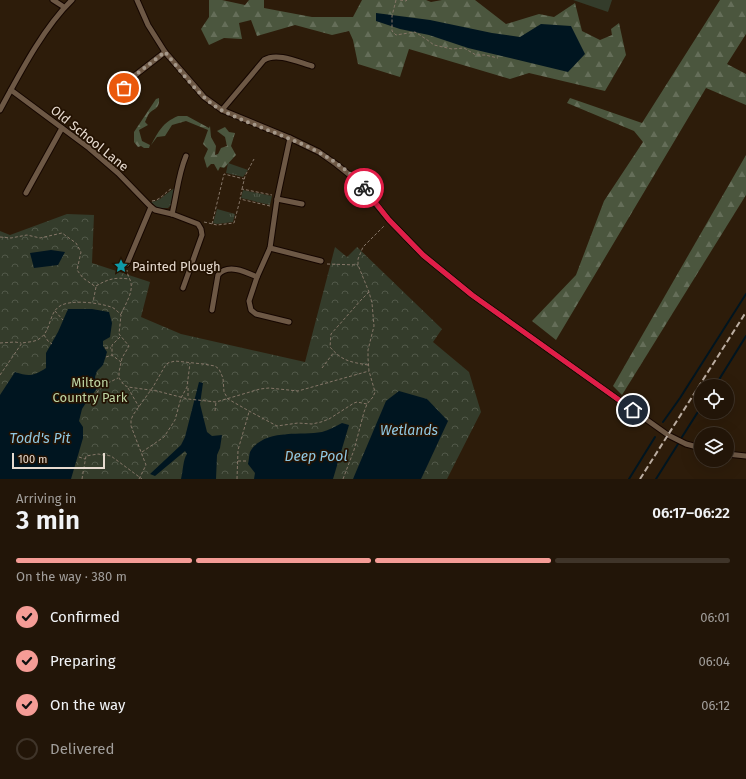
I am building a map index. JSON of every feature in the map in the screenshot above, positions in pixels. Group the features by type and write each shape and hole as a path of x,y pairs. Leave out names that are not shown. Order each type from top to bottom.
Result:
{"street":[{"path":"53,0 64,7"},
{"path":"0,110 43,36 64,7 72,0"},
{"path":"137,0 148,25 165,52 204,97 222,110 290,138 319,152 356,180 389,220 423,255 472,295 668,435 694,446"},
{"path":"124,88 129,80 165,52"},
{"path":"222,110 268,57 276,56 312,66"},
{"name":"Old School Lane","path":"11,90 89,148 118,173 155,210 172,214 198,224"},
{"path":"26,193 62,128"},
{"path":"289,322 256,314 251,310 249,301 257,277 270,248 276,207 290,138"},
{"path":"172,214 179,176 186,156"},
{"path":"278,198 302,204"},
{"path":"127,264 151,207"},
{"path":"183,288 202,235 198,224"},
{"path":"270,248 322,261"},
{"path":"212,310 218,274 221,271 227,269 240,270 257,277"},
{"path":"734,455 746,456"}],"path":[{"path":"396,0 392,16 392,31 396,35 415,32 434,45 452,49 464,48 476,55 485,55 498,58"},
{"path":"400,0 407,0"},
{"path":"198,224 203,222 217,225 234,223 244,178 254,159"},
{"path":"212,224 224,174 244,178"},
{"path":"145,201 158,200 164,193 178,185"},
{"path":"242,189 278,198"},
{"path":"240,199 276,207"},
{"path":"343,479 354,450 364,412 367,404 375,392 368,365 368,350 374,326 369,292 358,265 358,259 363,247 389,220"},
{"path":"0,237 11,238 27,235 40,238 62,233 76,242 81,252 77,270 83,278 96,287"},
{"path":"322,261 323,263 329,265 358,265"},
{"path":"127,264 131,284 130,292 120,315 119,334 129,346 122,358 119,378 120,381 128,387 139,407"},
{"path":"92,303 96,287 116,277 129,279"},
{"path":"368,365 338,356 330,347 331,334 360,300 369,292"},
{"path":"0,343 22,343 40,339 47,330 54,310 61,305 72,303 92,303 113,308 120,315"},
{"path":"54,310 63,320"},
{"path":"44,334 48,341 52,344"},
{"path":"112,355 112,345 120,337"},
{"path":"0,375 22,343"},
{"path":"105,348 112,348"},
{"path":"322,368 334,352"},
{"path":"112,355 122,362"},
{"path":"106,357 112,355"},
{"path":"82,479 86,456 92,455 111,456 140,478 146,465 131,426 131,420 168,363 175,361 214,366 220,369 223,378 224,392 228,399 274,425 281,426 298,423 321,422 329,419 354,403 357,402 367,404"},
{"path":"188,399 190,363"},
{"path":"128,387 157,391 181,398 216,402 260,389 269,388 298,391 369,371"},
{"path":"93,396 106,384 119,378"},
{"path":"98,383 106,384"},
{"path":"141,452 164,437 174,420 181,398 188,387"},
{"path":"215,411 216,402"},
{"path":"237,479 238,450 249,411"},
{"path":"79,457 86,459"},
{"path":"238,461 248,461"}],"green space":[{"path":"209,0 222,0 245,5 249,0 264,0 264,8 312,17 353,17 362,0 426,0 431,2 442,0 475,0 506,24 539,14 554,17 575,3 582,31 600,40 612,35 611,29 619,23 626,55 605,91 529,73 510,79 409,49 400,77 358,64 353,40 349,31 332,35 295,25 257,36 251,20 239,23 242,39 224,38 209,45 201,29 209,17"},
{"path":"573,0 612,0 608,12"},
{"path":"720,0 746,0 746,34 727,64 746,74 746,105 706,88 556,340 532,321 576,275 604,201 643,142 634,131 567,103 570,98 642,123"},
{"path":"159,98 157,107 148,115 145,122 148,125 139,130 142,141 150,145 149,148 144,148 141,146 138,147 134,142 134,132 156,99"},
{"path":"178,116 187,116 209,128 210,126 211,137 216,146 215,155 218,154 221,148 227,146 225,137 217,131 225,127 229,132 235,133 231,146 236,155 224,168 220,167 218,171 214,164 211,164 207,168 204,158 208,149 203,144 208,130 186,121 172,125 165,136 157,137 151,145 165,125"},
{"path":"746,155 746,195 622,395 613,386"},
{"path":"228,163 248,170 243,177 226,173"},
{"path":"175,188 172,204 168,208 158,208 151,202 158,200"},
{"path":"243,190 272,196 270,205 241,198"},
{"path":"217,209 235,214 233,222 213,223"},
{"name":"Milton Country Park","path":"67,214 94,215 92,263 150,282 141,317 181,334 305,362 335,247 347,257 357,247 442,329 433,342 469,372 481,412 447,479 0,479 0,231 10,235"}],"water":[{"path":"376,13 430,20 492,33 520,37 541,24 571,26 585,54 568,72 468,48 429,35 400,29 376,21"},
{"path":"51,250 65,252 58,265 34,268 30,253"},
{"name":"Todd's Pit","path":"68,309 92,309 109,312 112,323 110,337 103,341 103,346 107,352 103,365 97,371 95,377 97,387 96,390 82,409 79,421 83,427 83,438 71,479 0,479 0,395 15,372 24,375 31,375 46,368 46,353 58,332"},
{"path":"199,382 203,383 200,404 207,432 212,436 222,435 220,448 217,455 216,479 181,479 187,454 185,451 155,476 150,474 181,445 185,437"},
{"name":"Wetlands","path":"399,391 427,399 448,421 421,479 353,479 386,401"},
{"name":"Deep Pool","path":"342,423 349,425 333,479 254,479 255,473 248,464 250,452 256,444 264,439 283,434 322,432"}],"waterway":[{"path":"663,422 680,398 746,294"},
{"path":"719,379 746,336"},
{"path":"682,437 694,418"},
{"path":"629,479 655,437"},
{"path":"656,479 678,444"}],"railway":[{"path":"640,479 746,312"}],"way so far":[{"path":"124,88 129,80 139,71 165,52 204,97 222,110 290,138 319,152 336,164 364,188"}],"place":[{"name":"Painted Plough","path":"121,266"}],"route":[{"path":"364,188 389,220 423,255 472,295 633,410"}]}
